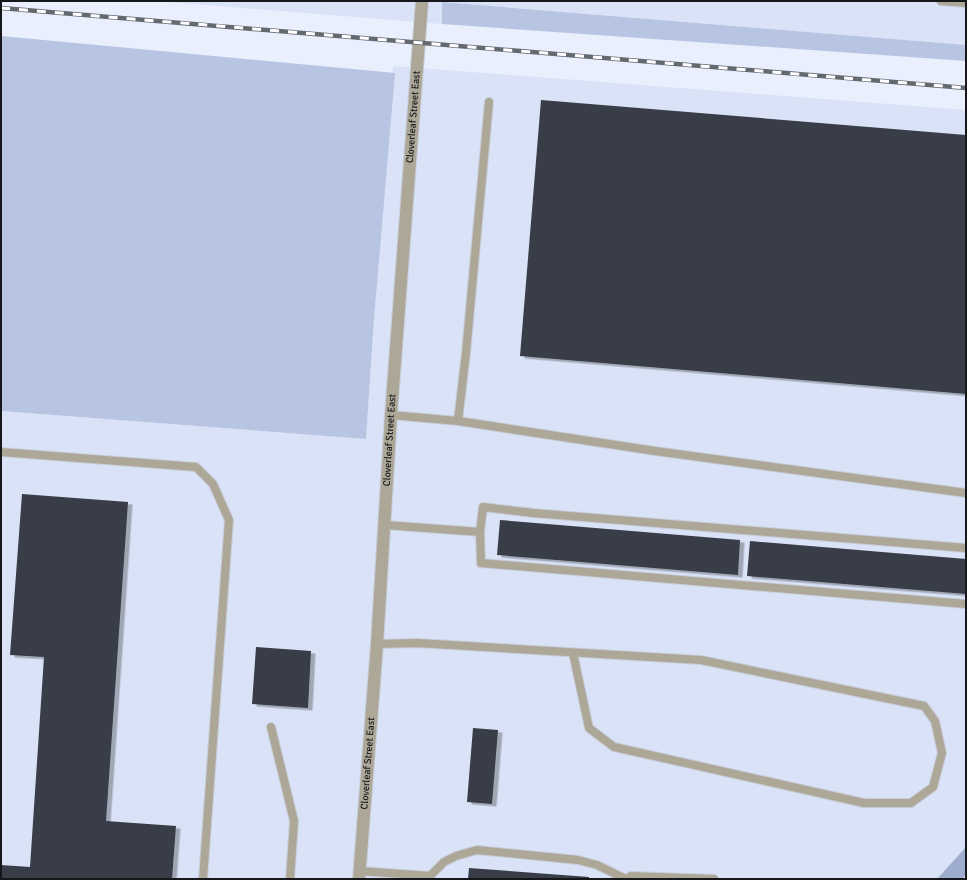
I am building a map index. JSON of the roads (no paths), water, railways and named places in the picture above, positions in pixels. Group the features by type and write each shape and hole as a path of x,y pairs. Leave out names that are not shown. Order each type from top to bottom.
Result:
{"street":[{"name":"Cloverleaf Street East","path":"359,875 377,644 422,1"}],"lane":[{"path":"942,1 966,3"},
{"path":"458,421 466,353 489,102"},
{"path":"392,415 458,421 654,452 966,493"},
{"path":"1,452 196,467 213,484 229,520 203,879"},
{"path":"966,548 533,513 483,507 480,532 481,563 966,604"},
{"path":"385,525 480,532"},
{"path":"377,644 417,643 701,660 924,706 935,721 942,753 933,787 911,802 864,803 614,747 589,728 574,653"},
{"path":"271,727 294,821 290,879"},
{"path":"359,875 430,878 444,862 456,856 476,850 578,860 597,865 626,879 631,876 714,879"}],"railway":[{"path":"1,8 966,88"}]}
